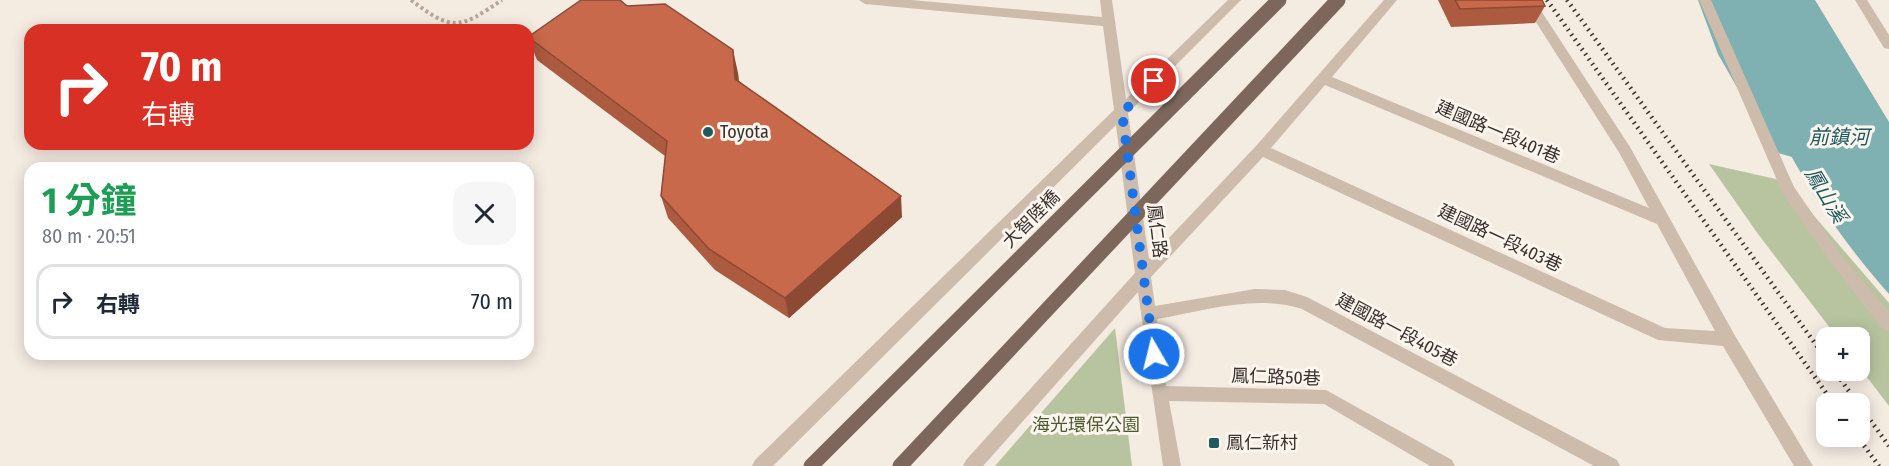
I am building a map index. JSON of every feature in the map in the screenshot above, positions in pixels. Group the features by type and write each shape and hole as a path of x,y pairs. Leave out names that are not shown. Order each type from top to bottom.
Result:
{"main road":[{"name":"大智陸橋","path":"811,466 1279,0"},
{"path":"900,466 1338,0"}],"street":[{"path":"865,0 1109,22"},
{"name":"鳳仁路","path":"1106,0 1159,393 1172,466"},
{"path":"761,466 1235,0"},
{"path":"972,466 1143,275 1261,150 1391,0"},
{"path":"1528,0 1625,151 1728,339 1804,466"},
{"path":"1705,0 1788,190 1836,259 1889,324"},
{"path":"1861,0 1889,45"},
{"name":"建國路一段401巷","path":"1322,78 1661,219"},
{"name":"建國路一段403巷","path":"1261,150 1664,335 1728,339"},
{"name":"建國路一段405巷","path":"1148,314 1255,296 1285,297 1307,304 1611,466"},
{"name":"鳳仁路50巷","path":"1159,393 1326,397 1446,466"}],"path":[{"path":"411,0 439,21 469,22 502,0"}],"green space":[{"path":"1709,164 1784,181 1889,303 1889,406 1870,381 1870,327 1829,327 1758,234"},
{"name":"海光環保公園","path":"1115,328 1132,466 995,466"}],"water":[{"name":"前鎮河","path":"1731,0 1815,0 1889,122 1889,294 1830,219 1796,165 1755,79"}],"building":[{"name":"Toyota","path":"581,0 620,0 627,6 665,4 733,50 735,79 901,196 785,298 709,249 661,196 667,141 534,41 534,33"},
{"path":"1455,0 1542,0 1545,6 1460,9"}],"waterway":[{"name":"鳳山溪","path":"1721,0 1742,54 1792,138"}],"railway":[{"path":"1547,0 1826,393"},
{"path":"1567,0 1816,345"},
{"path":"1842,381 1850,393"},
{"path":"1870,420 1889,446"},
{"path":"1865,447 1879,466"}],"place":[{"name":"Toyota","path":"708,132"},
{"name":"鳳仁新村","path":"1214,443"}],"route":[{"path":"1154,81 1122,113 1154,354"}]}
